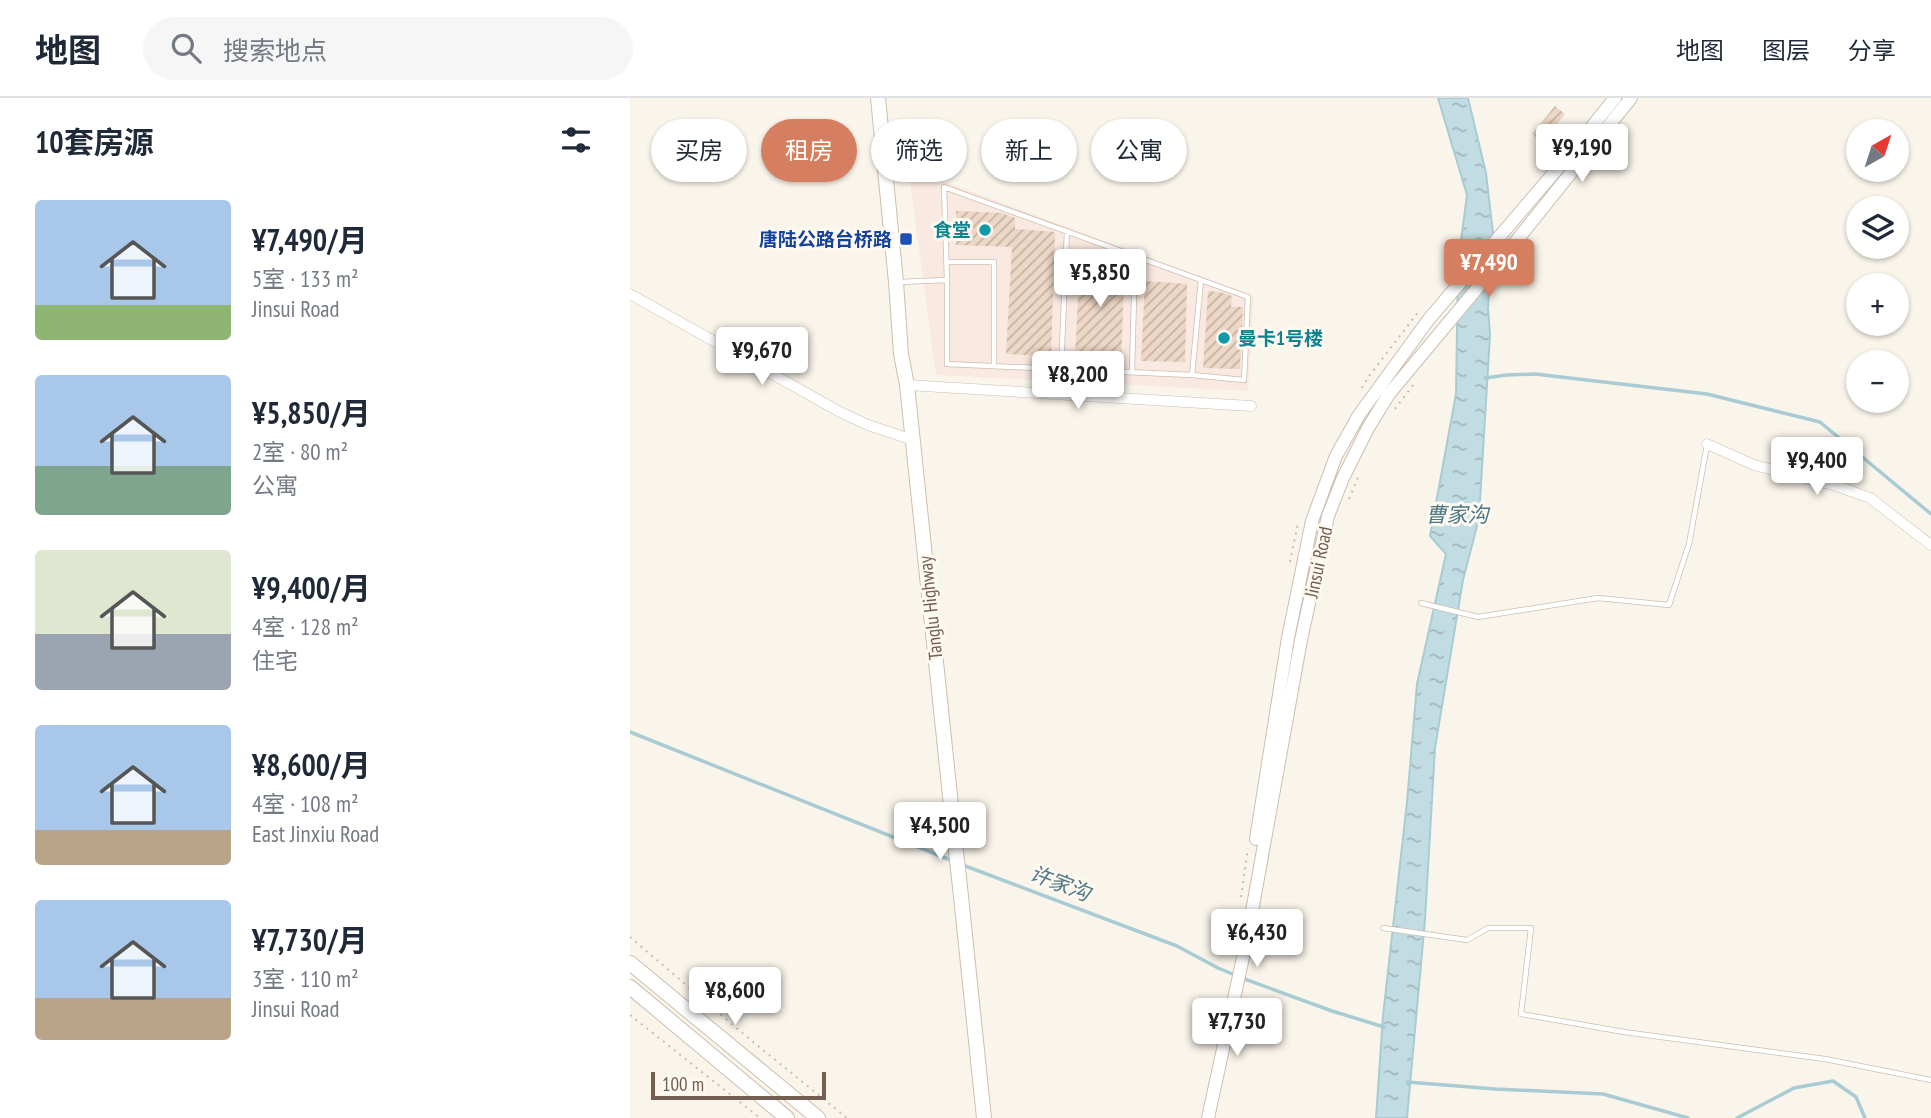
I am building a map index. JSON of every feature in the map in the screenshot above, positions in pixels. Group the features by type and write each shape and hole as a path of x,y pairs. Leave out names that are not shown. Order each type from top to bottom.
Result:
{"main road":[{"name":"Tanglu Highway","path":"878,98 901,354 913,440 984,1118"},
{"path":"630,963 818,1118"},
{"path":"630,987 788,1118"}],"street":[{"name":"Jinsui Road","path":"1244,938 1288,638 1312,521 1336,456 1359,415 1429,319 1615,98"},
{"name":"Jinsui Road","path":"1201,1118 1244,938 1301,640 1328,516 1343,478 1368,428 1390,394 1631,98"},
{"path":"1528,202 1538,212"},
{"path":"630,294 840,412 867,425 913,440"},
{"path":"907,385 1251,406"},
{"path":"1707,444 1754,465 1837,486 1870,498 1931,545"},
{"name":"Jinsui Road","path":"1208,1118 1232,990"}],"lane":[{"path":"944,187 1067,231 1248,297 1244,380 947,363 944,187"},
{"path":"1061,369 1067,231"},
{"path":"1132,372 1135,256"},
{"path":"947,262 994,262 994,366"},
{"path":"896,282 947,280"},
{"path":"1192,375 1201,280"},
{"path":"1421,603 1478,617 1598,598 1669,605 1689,544 1707,444"},
{"path":"1384,928 1467,940 1488,928 1531,928 1521,1014 1624,1032 1825,1059 1931,1080"}],"path":[{"path":"1389,417 1414,384"},
{"path":"1345,508 1361,471"},
{"path":"630,937 747,1037 848,1118"},
{"path":"630,1015 760,1118"}],"shaded area":[{"path":"910,182 946,182 1254,296 1248,391 936,375"}],"water":[{"name":"曹家沟","path":"1438,98 1468,98 1486,173 1493,233 1479,518 1463,580 1435,748 1425,920 1407,1118 1376,1118 1383,1016 1417,684 1446,554 1430,536 1456,394 1458,263 1467,195"}],"building":[{"path":"1555,106 1565,114 1542,142 1532,134"},
{"path":"956,211 1002,213 1015,218 1015,229 1055,232 1051,356 1006,354 1012,247 956,245"},
{"path":"1080,257 1125,260 1121,360 1075,358"},
{"path":"1145,281 1187,284 1185,362 1141,361"},
{"name":"曼卡1号楼","path":"1208,291 1232,296 1231,307 1243,307 1240,369 1203,368"}],"waterway":[{"path":"1485,378 1535,374 1707,394 1820,422 1931,514"},
{"name":"许家沟","path":"630,732 953,861"},
{"name":"许家沟","path":"960,864 1177,946 1235,975"},
{"name":"许家沟","path":"1242,978 1384,1027"},
{"path":"1737,1118 1794,1088 1833,1081 1856,1097 1865,1118"},
{"path":"1407,1082 1603,1094 1688,1118"}],"place":[{"name":"食堂","path":"985,230"},
{"name":"唐陆公路台桥路","path":"906,239"},
{"name":"曼卡1号楼","path":"1224,338"}]}
